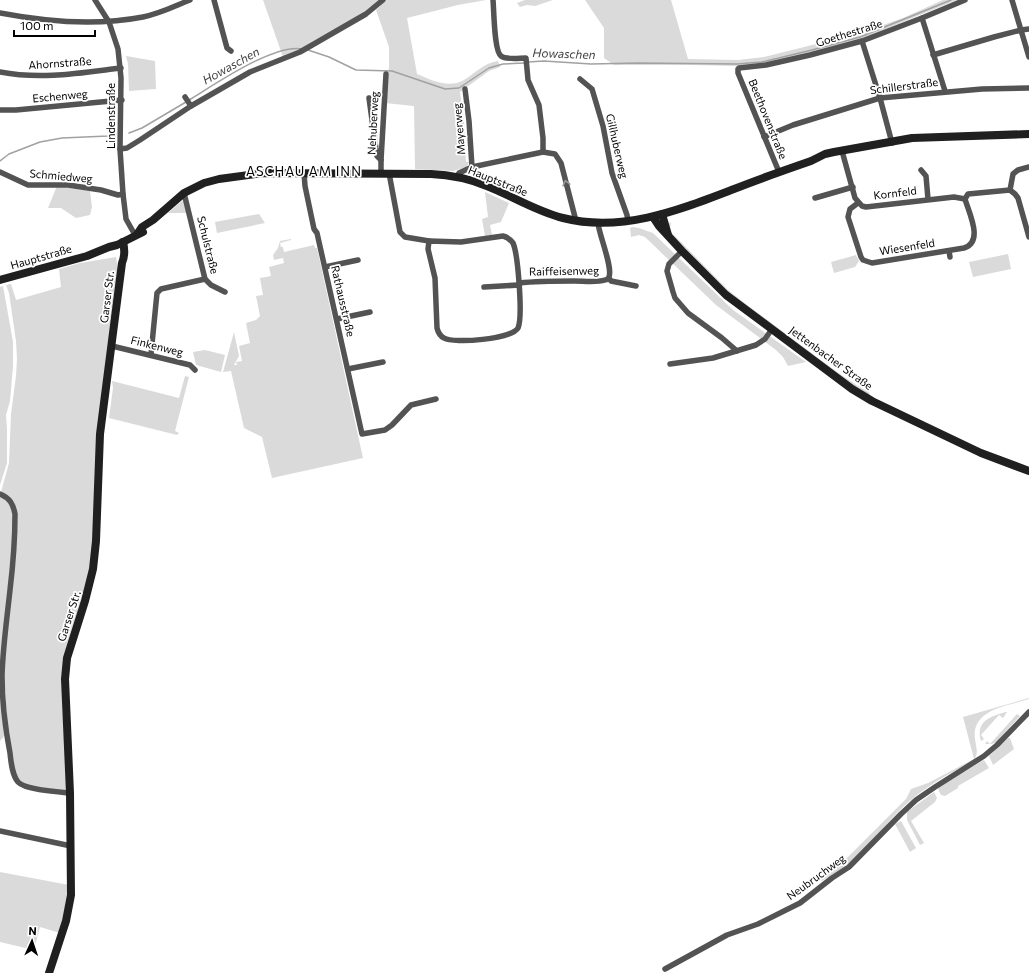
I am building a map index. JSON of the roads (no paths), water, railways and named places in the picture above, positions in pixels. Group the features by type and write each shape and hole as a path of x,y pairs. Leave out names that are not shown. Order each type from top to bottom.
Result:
{"main road":[{"name":"Hauptstraße","path":"0,280 88,256 109,246 118,244 136,234 142,227 154,220 184,193 204,183 239,175 258,173 385,173 431,174 457,177 483,184 548,213 576,220 598,223 628,221 654,217 691,205 779,172 811,161 831,157 842,151 856,147 892,143 902,139 912,138 1029,134"},
{"name":"Jettenbacher Straße","path":"662,214 668,235"},
{"name":"Jettenbacher Straße","path":"654,217 659,226 682,251 726,295 862,396 981,454 1029,471"},
{"name":"Garser Str.","path":"49,973 60,944 69,906 72,878 65,679 67,658 87,595 93,569 96,541 100,434 122,263 125,250 118,244"}],"street":[{"name":"Lindenstraße","path":"95,0 109,22 118,49 121,68 122,100 120,149 123,194 126,219 136,234"},
{"path":"0,13 34,19 64,22 109,22 145,16 190,0"},
{"path":"214,0 227,48 231,51"},
{"path":"120,149 127,148 190,105 250,72 300,52 366,14 383,0"},
{"path":"493,0 498,53 502,57 506,58 526,58 528,80 539,106 543,138 543,152"},
{"name":"Goethestraße","path":"738,73 739,68 766,65 862,41 965,0"},
{"path":"1012,0 1029,57"},
{"path":"922,18 945,91"},
{"path":"933,55 1021,30 1029,30"},
{"path":"862,41 892,143"},
{"name":"Ahornstraße","path":"0,72 24,76 48,76 121,68"},
{"name":"Beethovenstraße","path":"738,73 779,172"},
{"name":"Nehuberweg","path":"386,74 381,160 400,232 405,237 429,241 461,242 507,236 514,245 519,284"},
{"name":"Gillhuberweg","path":"580,79 592,89 603,126 612,173 628,221"},
{"name":"Schillerstraße","path":"764,137 794,125 880,98 982,88 1029,88"},
{"name":"Mayerweg","path":"465,89 472,167"},
{"path":"185,97 190,105"},
{"path":"370,98 377,156 381,160"},
{"name":"Eschenweg","path":"0,110 16,110 122,100"},
{"name":"Kornfeld","path":"842,151 858,203 866,207 928,199 954,197 965,199 968,194 1010,190"},
{"path":"457,177 459,173 472,167 543,152 554,154 561,163 576,220"},
{"path":"1029,167 1018,170 1013,174 1010,190 1018,198 1029,237"},
{"name":"Kornfeld","path":"921,170 926,176 928,199"},
{"name":"Schmiedweg","path":"0,172 28,185 68,185 123,194"},
{"name":"Rathausstraße","path":"304,173 305,186 314,229 317,233 325,267 362,434 385,430 392,425 411,405 436,399"},
{"path":"815,198 853,187"},
{"name":"Schulstraße","path":"184,193 205,279 211,286 225,292"},
{"name":"Wiesenfeld","path":"858,203 850,209 848,217 858,252 863,260 872,263 967,247 972,243 974,230 965,199"},
{"name":"Raiffeisenweg","path":"598,223 608,263 609,278"},
{"path":"429,241 428,249 436,278 437,328 440,335 444,339 479,339 507,335 515,332 518,329 519,320 519,284"},
{"path":"682,251 669,264 667,271 675,298 688,313 737,351"},
{"path":"949,251 950,257"},
{"path":"325,267 358,260"},
{"name":"Raiffeisenweg","path":"484,287 549,281 596,281 609,278"},
{"name":"Raiffeisenweg","path":"609,278 611,281 636,286"},
{"path":"150,354 156,292 161,289 205,279"},
{"path":"337,320 370,312"},
{"path":"670,364 712,358 737,351 761,342 772,329"},
{"name":"Finkenweg","path":"112,346 150,354 190,365 195,370"},
{"path":"348,369 383,362"},
{"path":"0,494 10,500 15,514 13,561 2,674 2,695 6,736 14,776 22,785 42,790 70,792"},
{"name":"Neubruchweg","path":"665,969 727,935 758,924 800,903 832,878 849,867 901,814 935,786 984,756 997,745 1029,712"},
{"path":"0,831 71,846"}],"waterway":[{"name":"Howaschen","path":"528,62 544,61 591,64 737,64 762,62 860,37 951,0"},
{"name":"Howaschen","path":"189,100 244,67 276,52 291,49 303,49"},
{"name":"Howaschen","path":"308,50 329,57 356,70 392,71 445,89 459,88 489,68 503,64 524,63"},
{"name":"Howaschen","path":"129,133 142,128 186,102"},
{"name":"Howaschen","path":"0,161 9,154 40,142 62,138 108,136 116,134"}],"district":[{"name":"ASCHAU AM INN","path":"304,171"}]}
